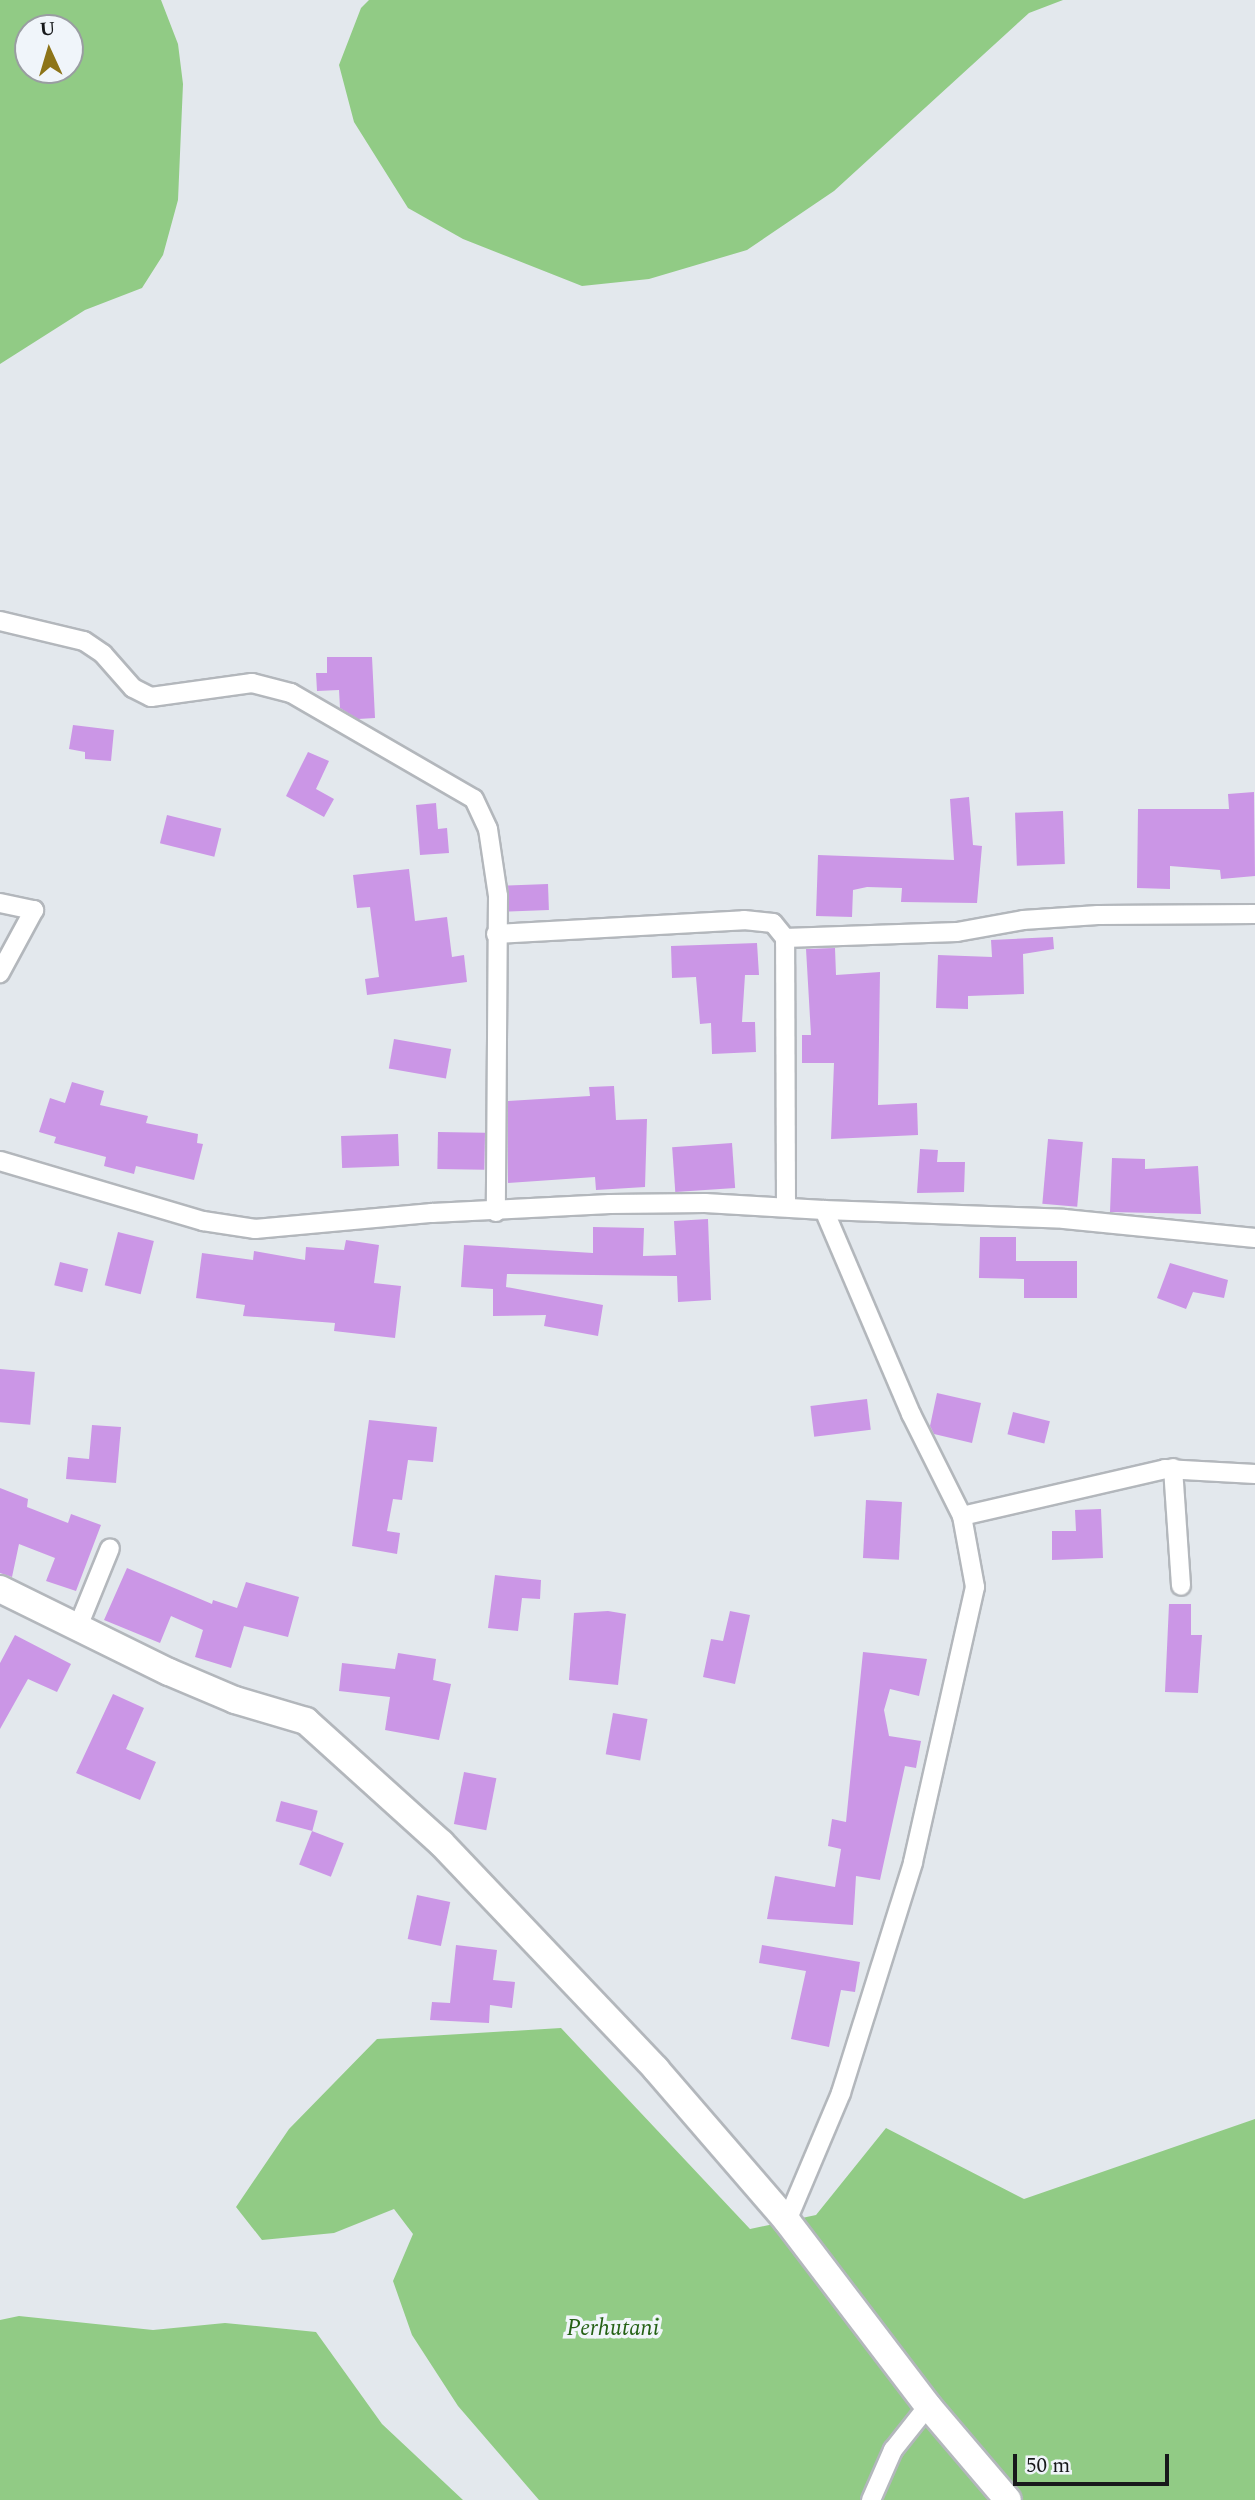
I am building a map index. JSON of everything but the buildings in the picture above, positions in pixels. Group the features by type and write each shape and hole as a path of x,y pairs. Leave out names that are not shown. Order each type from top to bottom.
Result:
{"street":[{"path":"0,621 84,641 103,654 133,688 151,697 252,683 291,693 384,751 459,787 474,799 488,829 498,896 496,1212"},
{"path":"0,903 34,910 0,973"},
{"path":"785,938 957,932 1023,920 1097,915 1255,914"},
{"path":"496,934 744,920 773,923 785,938 786,1206"},
{"path":"0,1161 203,1221 254,1229 432,1213 624,1204 786,1206 824,1210 1064,1219 1255,1238"},
{"path":"787,2221 841,2093 913,1863 975,1587 962,1517 911,1414 824,1210"},
{"path":"962,1517 1173,1468 1255,1474"},
{"path":"1173,1468 1181,1586"},
{"path":"77,1629 110,1548"},
{"path":"0,1589 77,1629 235,1700 306,1721 441,1843 656,2069 787,2221 928,2406 1008,2500"},
{"path":"871,2500 893,2450 928,2406"}],"green space":[{"path":"0,0 161,0 178,44 183,84 178,200 163,255 142,288 85,310 0,364"},
{"path":"369,0 1063,0 1029,13 834,191 747,250 649,279 582,286 463,239 408,208 354,122 339,65 361,8"},
{"name":"Perhutani","path":"561,2028 750,2229 816,2215 886,2128 1024,2199 1255,2119 1255,2500 539,2500 458,2406 412,2335 393,2281 413,2234 394,2209 334,2233 262,2240 236,2207 289,2129 377,2039"},
{"path":"19,2316 153,2330 225,2323 316,2332 382,2424 463,2500 0,2500 0,2320"}]}
